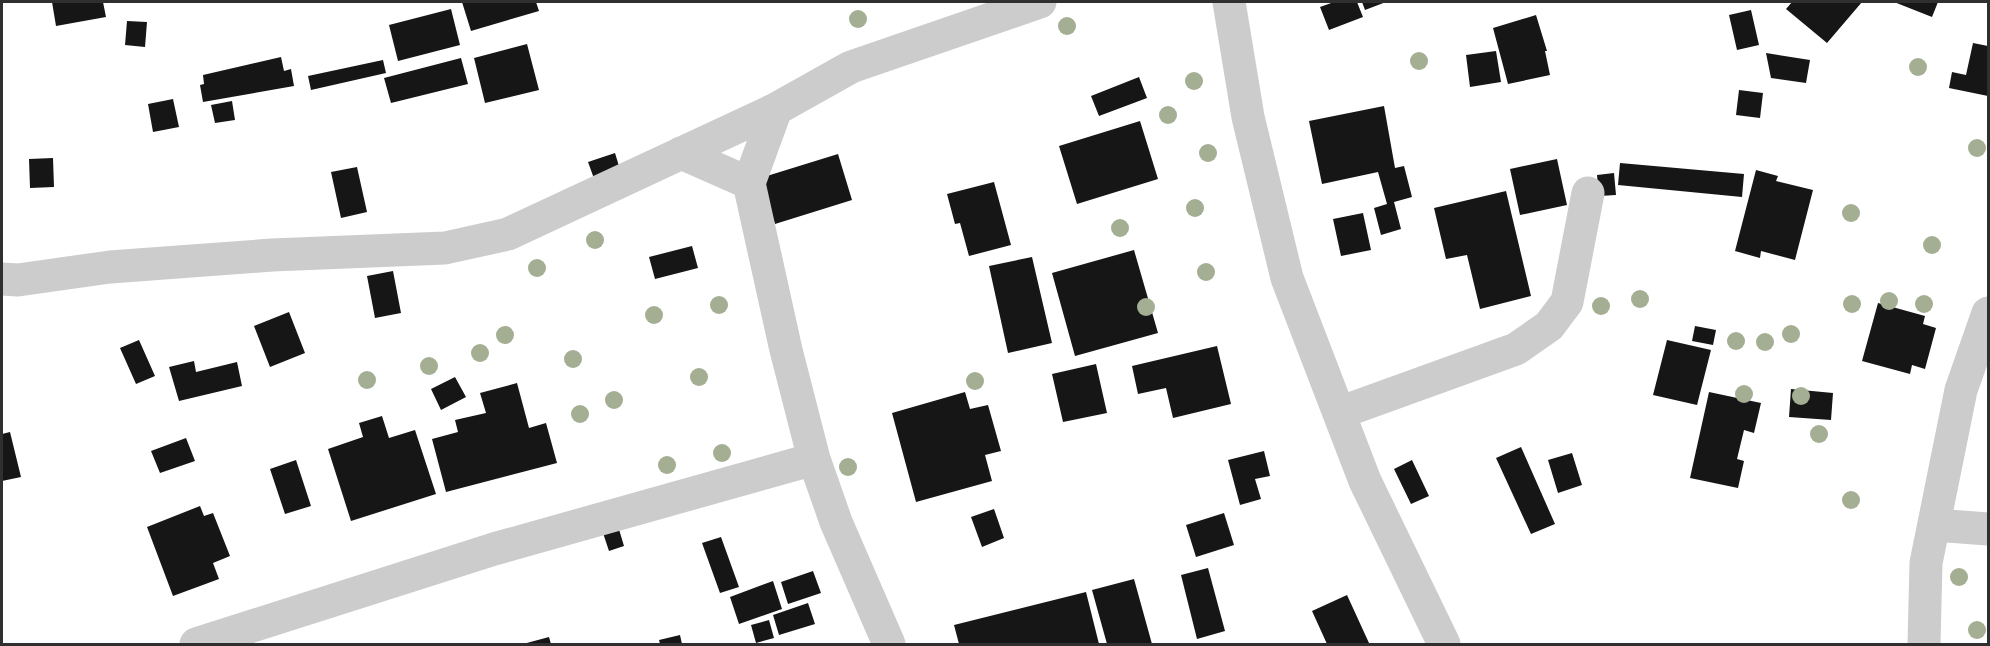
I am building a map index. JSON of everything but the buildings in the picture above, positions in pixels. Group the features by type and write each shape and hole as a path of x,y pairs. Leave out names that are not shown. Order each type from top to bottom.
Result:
{"street":[{"path":"2,279 18,280 110,267 272,255 445,248 508,234 776,109 851,67 1040,2"},
{"path":"1229,2 1248,117 1287,278 1365,481 1444,645"},
{"path":"776,109 749,183 786,350 814,459 836,522 889,645"},
{"path":"681,153 749,183"},
{"path":"1339,413 1516,349 1549,326 1567,302 1588,193"},
{"path":"1924,645 1926,563 1961,390 1989,313"},
{"path":"196,645 494,549 814,459"},
{"path":"1934,525 1989,529"}]}
